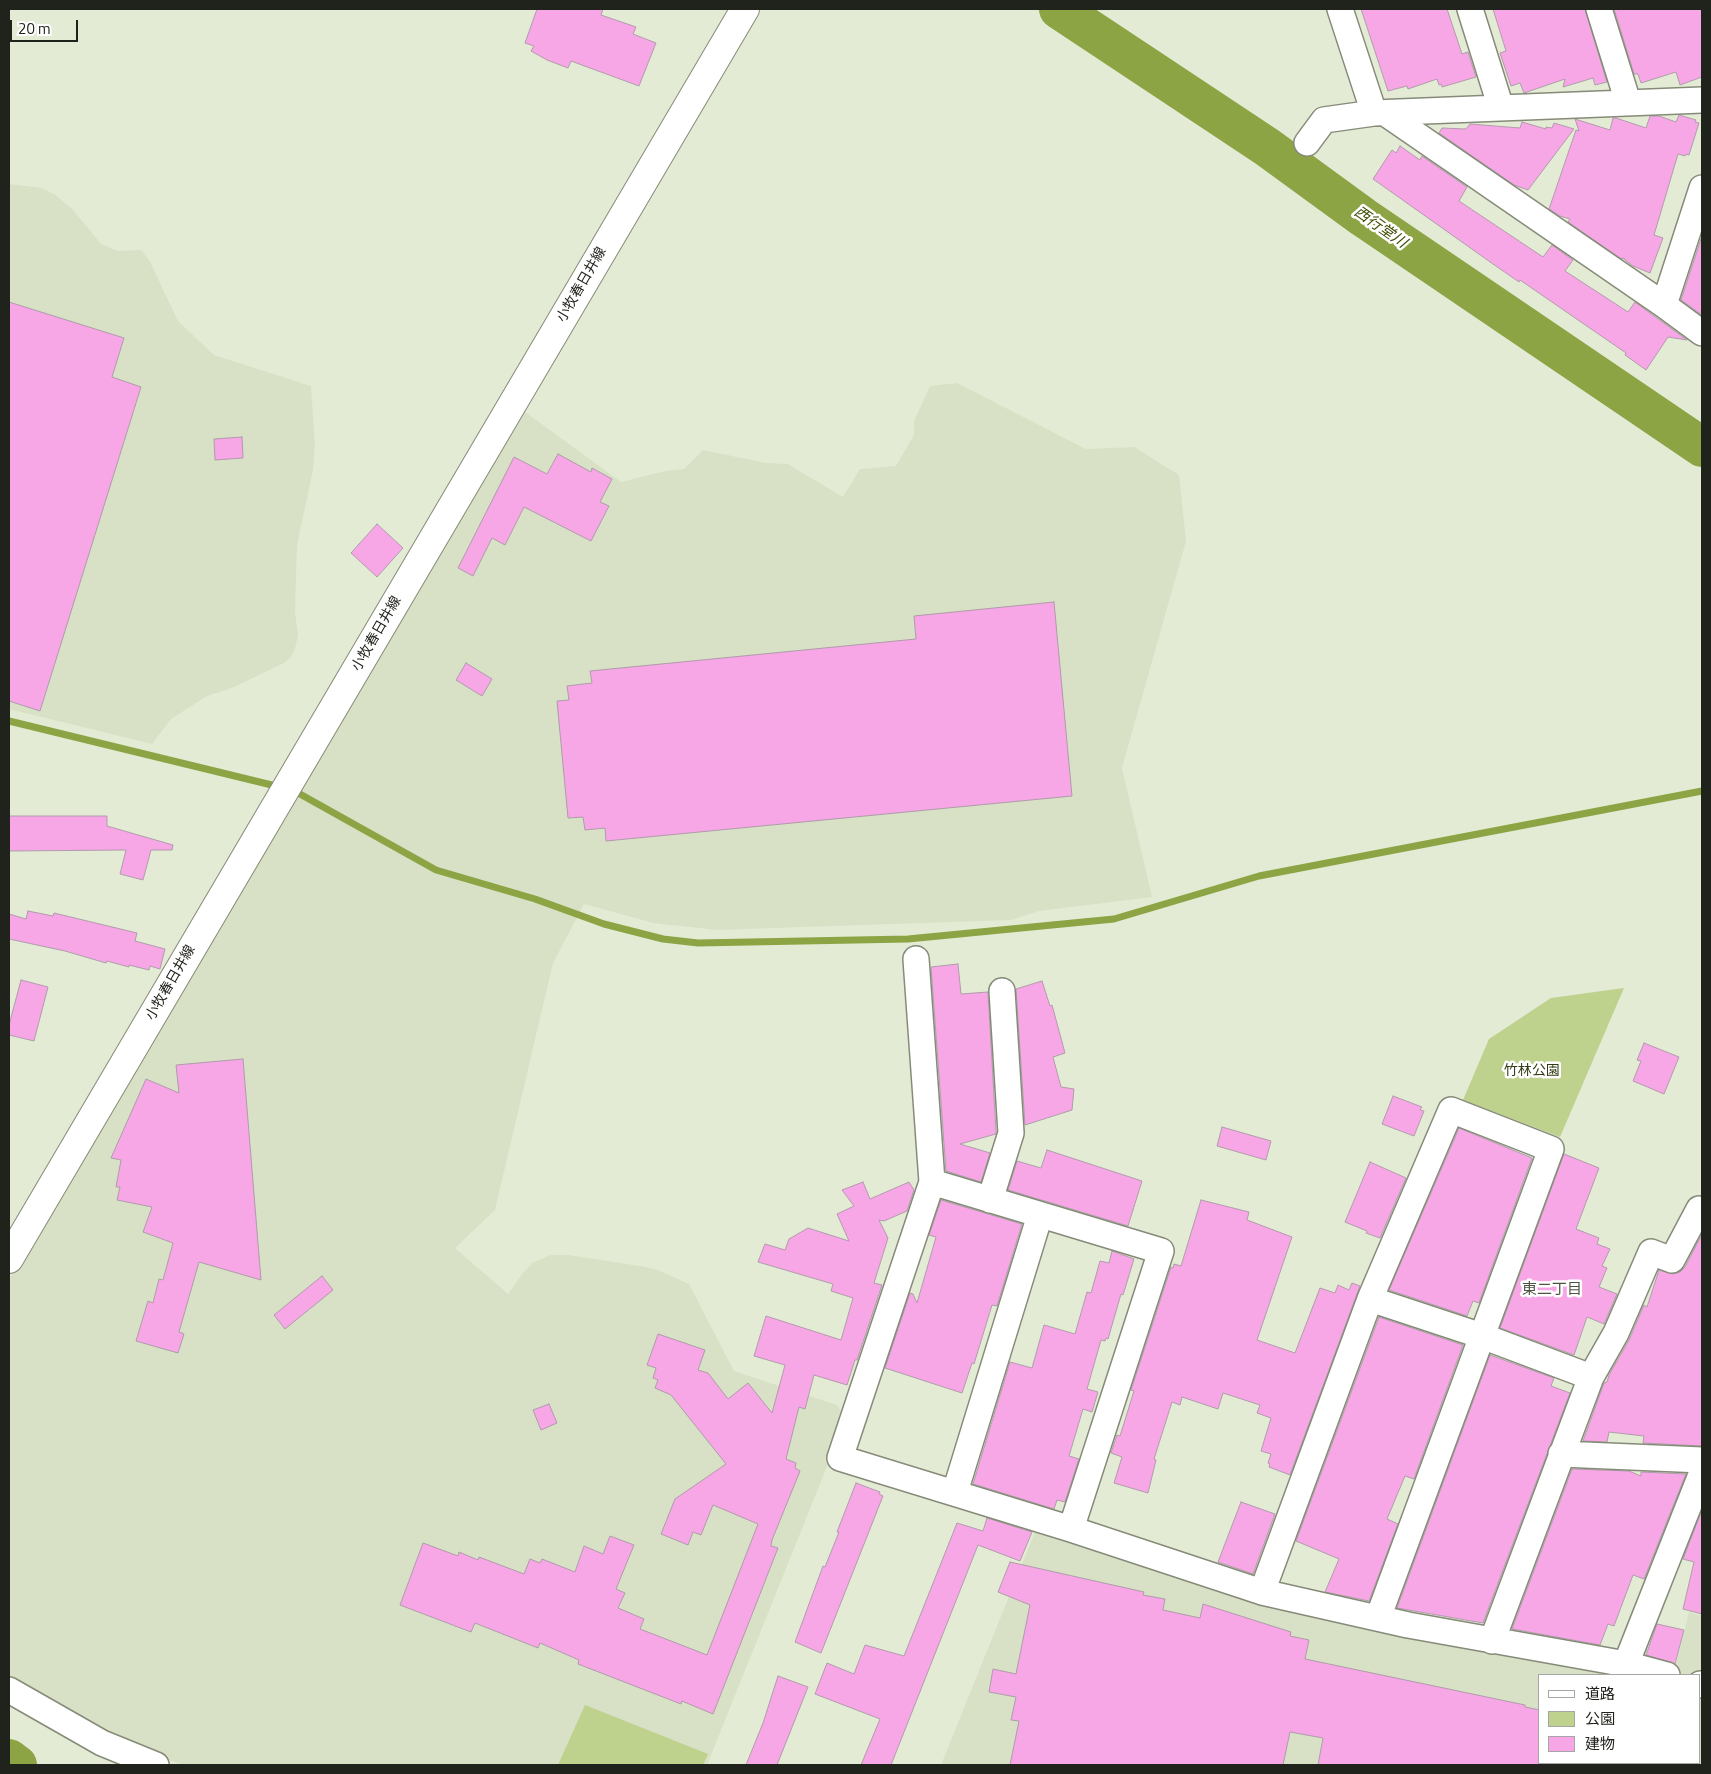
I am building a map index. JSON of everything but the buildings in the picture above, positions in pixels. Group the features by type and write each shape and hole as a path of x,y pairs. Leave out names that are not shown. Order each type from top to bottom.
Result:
{"main road":[{"name":"小牧春日井線","path":"9,1259 745,9"}],"street":[{"path":"1340,9 1379,113 1664,305 1702,333"},
{"path":"1470,9 1501,108"},
{"path":"1599,9 1628,102"},
{"path":"1307,143 1324,120 1379,113 1702,100"},
{"path":"1664,305 1702,188"},
{"path":"916,959 932,1182 840,1458 1071,1528 1262,1592 1492,1641 1626,1664 1663,1674"},
{"path":"990,1200 1011,1133 1002,991"},
{"path":"1262,1592 1370,1299 1451,1110 1551,1149 1378,1618"},
{"path":"932,1182 1160,1251 1071,1528"},
{"path":"1492,1641 1591,1377 1616,1333 1650,1252 1672,1260 1699,1208 1702,1210"},
{"path":"955,1492 1040,1215"},
{"path":"1370,1299 1482,1336 1591,1377"},
{"path":"1561,1454 1702,1460"},
{"path":"1626,1664 1692,1526 1702,1472"},
{"path":"9,1690 102,1743 156,1765"}],"shaded area":[{"path":"9,184 42,188 54,194 73,210 101,244 118,251 141,250 149,260 178,321 214,355 311,386 315,445 313,470 297,545 295,612 298,635 295,649 290,658 284,663 232,688 207,696 171,719 152,744 9,709"},
{"path":"957,383 1086,449 1134,447 1179,475 1186,541 1122,768 1152,897 1039,911 1011,920 717,930 653,923 584,904 553,963 495,1210 455,1248 508,1294 532,1263 551,1255 569,1255 646,1267 660,1271 689,1284 734,1371 837,1405 843,1414 828,1464 707,1765 183,1765 66,1716 9,1679 9,1280 221,926 521,409 621,482 665,471 684,469 703,450 766,463 788,464 843,497 860,469 896,466 914,435 914,421 930,386"},
{"path":"1035,1532 1258,1601 1431,1640 1604,1674 1538,1674 1538,1764 1701,1764 1702,1699 1702,1765 941,1765"},
{"path":"1689,1612 1702,1616 1702,1680 1701,1674 1674,1673"}],"green space":[{"name":"竹林公園","path":"1624,988 1560,1137 1463,1100 1489,1039 1551,998"},
{"path":"585,1705 708,1754 703,1765 558,1765"}],"waterway":[{"name":"西行堂川","path":"1059,9 1267,147 1363,217 1702,447"},
{"path":"9,721 280,787"},
{"path":"291,789 436,870 535,899 604,924 663,939 698,943 908,939 1114,919 1259,876 1702,791"},
{"path":"9,1759 17,1765"}],"district":[{"name":"東二丁目","path":"1552,1290"}]}
